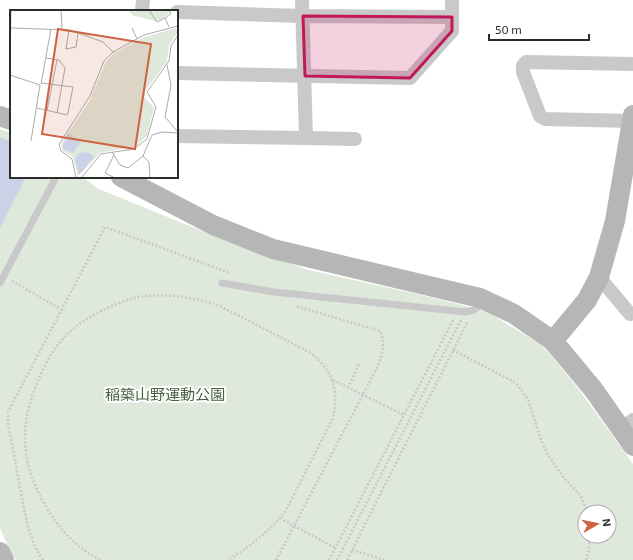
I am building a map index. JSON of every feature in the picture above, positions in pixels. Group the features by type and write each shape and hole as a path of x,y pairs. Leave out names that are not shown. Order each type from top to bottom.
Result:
{"street":[{"path":"142,10 143,0"},
{"path":"302,0 306,138"},
{"path":"178,73 410,78 452,31 452,0"},
{"path":"178,12 303,16 452,17"},
{"path":"553,341 587,300 600,277 615,221 633,118 546,119 540,116 523,72 523,66 526,62 633,64"},
{"path":"0,116 10,120"},
{"path":"178,136 355,139"},
{"path":"122,178 213,225 273,249 480,298 480,305 514,314 553,341 593,389 627,424 633,446"},
{"path":"600,277 630,314"},
{"path":"0,552 4,560"}],"lane":[{"path":"0,283 55,178"},
{"path":"222,282 276,292 462,311 480,305"}],"path":[{"path":"43,560 31,535 25,514 7,418 10,406 105,227 230,273"},
{"path":"18,284 62,310"},
{"path":"276,292 287,303 380,330 383,342 381,358 276,560"},
{"path":"100,560 82,549 66,535 54,521 34,483 28,463 25,444 25,426 28,407 42,372 62,339 78,325 114,305 136,298 162,296 202,300 218,305 311,353 321,362 332,380 336,406 333,418 284,512 258,540 227,560"},
{"path":"347,560 453,350 480,305"},
{"path":"328,560 404,415 462,311"},
{"path":"337,560 462,311"},
{"path":"453,350 516,383 523,391 528,399 541,440 548,455 564,478 581,496 584,504"},
{"path":"348,388 359,364"},
{"path":"332,380 404,415"},
{"path":"280,518 335,548"},
{"path":"586,560 589,544"},
{"path":"352,550 385,560"}],"highlighted area":[{"path":"303,16 452,17 452,31 410,78 305,76"}],"green space":[{"name":"稲築山野運動公園","path":"0,129 10,133 10,178 83,178 99,189 236,245 309,270 434,298 488,312 538,343 548,351 580,391 633,464 633,560 16,560 9,549 0,528"}],"water":[{"path":"0,137 10,142 10,178 25,178 0,228"}]}
